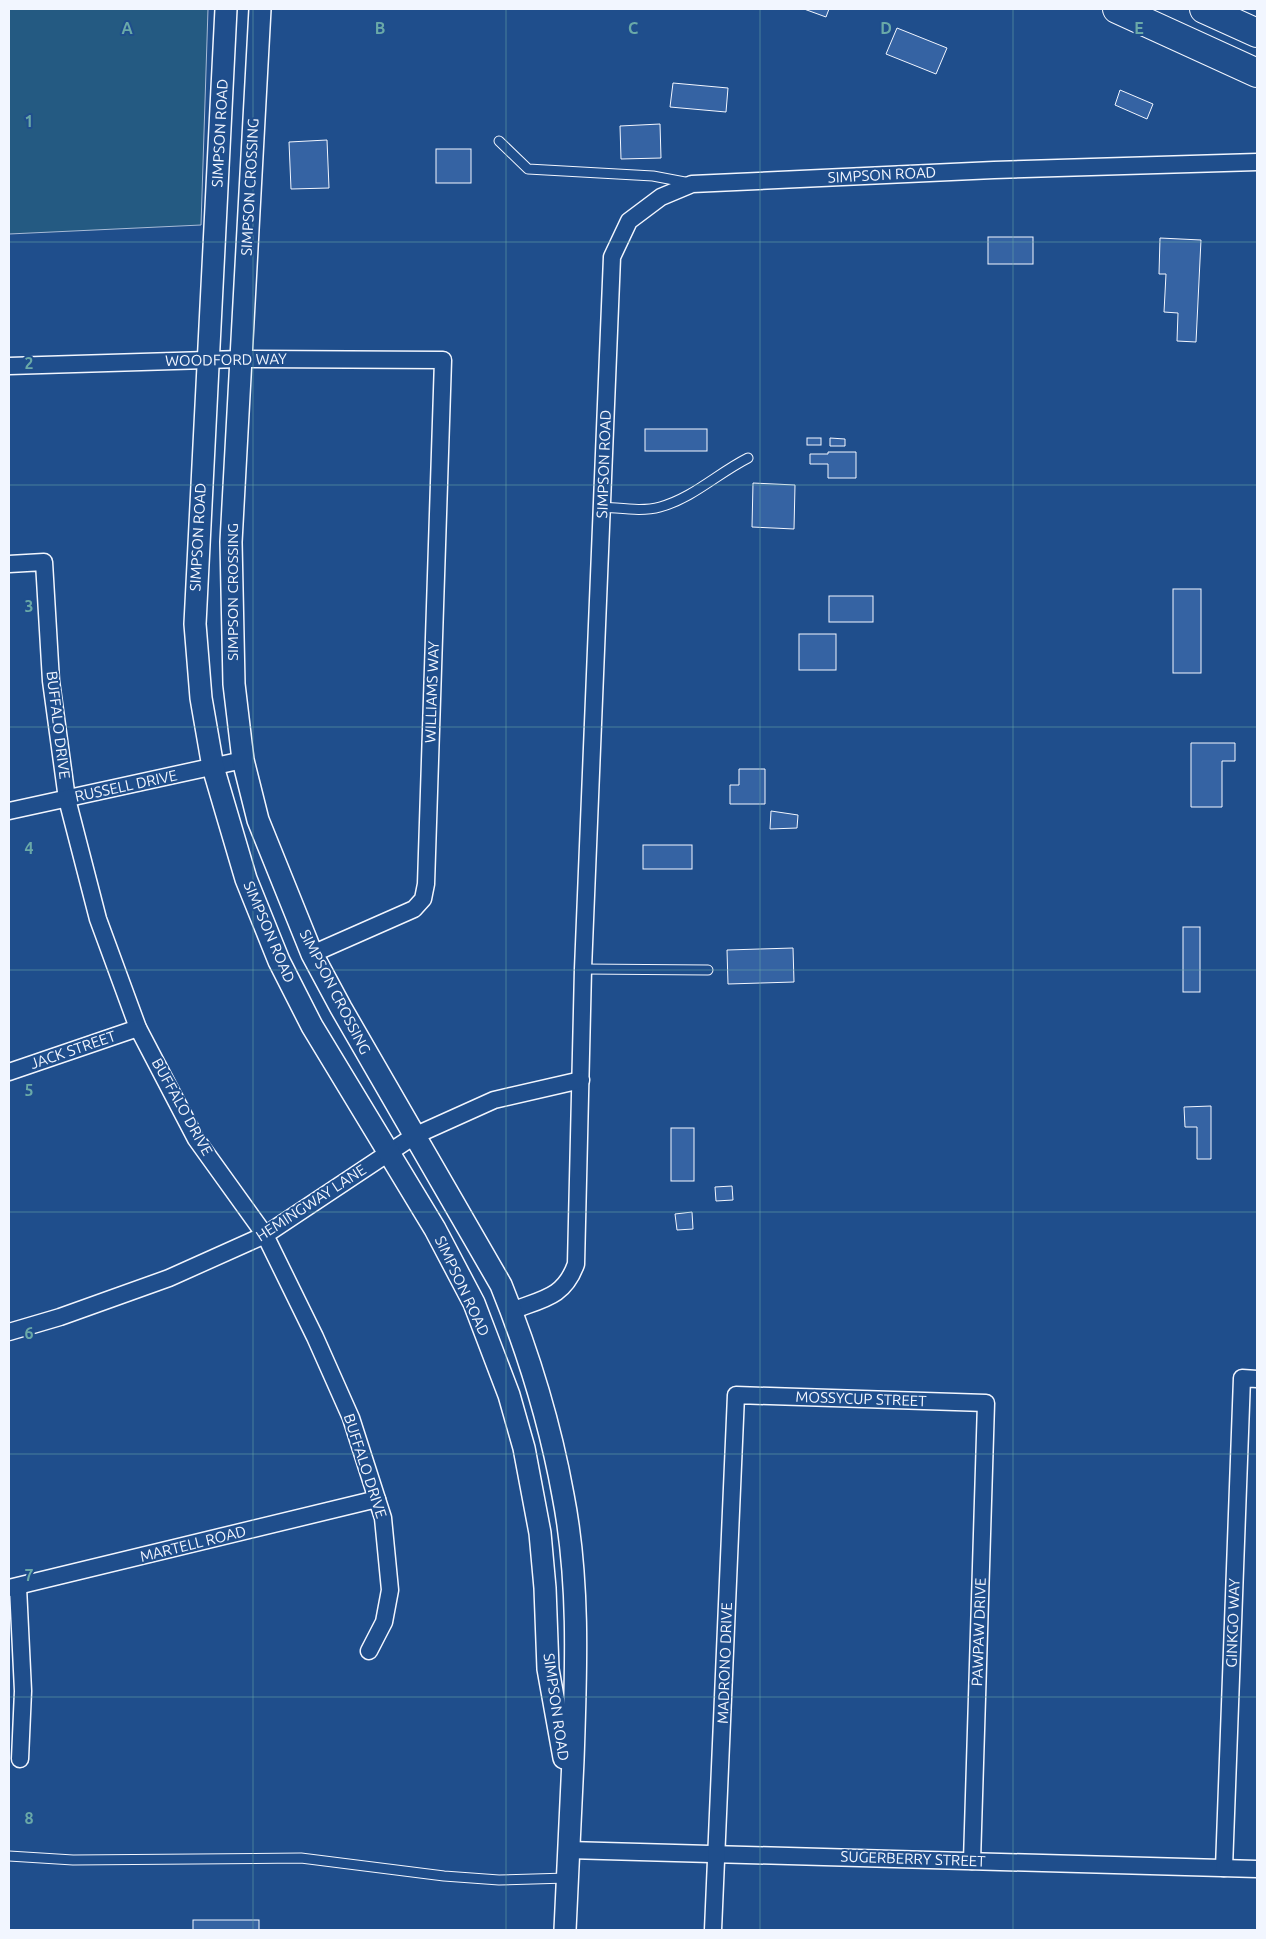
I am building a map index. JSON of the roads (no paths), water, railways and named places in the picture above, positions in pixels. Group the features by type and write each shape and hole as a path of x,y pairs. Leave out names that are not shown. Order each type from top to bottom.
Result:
{"highway":[{"path":"1117,9 1257,73"},
{"path":"1204,9 1257,33"}],"street":[{"name":"SIMPSON ROAD","path":"226,9 195,624 201,698 213,767 246,879 279,961 312,1026 435,1229 474,1303 509,1395 524,1448 542,1551 548,1669 571,1800"},
{"name":"SIMPSON CROSSING","path":"260,9 231,542 234,684 243,760 258,820 312,954 414,1136"},
{"name":"SIMPSON ROAD","path":"512,1311 559,1292 571,1279 576,1264 583,969 612,258 630,221 661,196 692,184 994,170 1257,162"},
{"name":"WOODFORD WAY","path":"9,366 240,359 443,360"},
{"name":"WILLIAMS WAY","path":"312,954 414,909 423,899 426,884 443,360"},
{"name":"BUFFALO DRIVE","path":"9,564 44,562 51,681 67,800 98,919 138,1028 196,1139 265,1235 351,1418 383,1518 390,1590 384,1622 369,1651"},
{"name":"RUSSELL DRIVE","path":"9,810 67,800 243,760"},
{"name":"JACK STREET","path":"9,1072 138,1028"},
{"name":"HEMINGWAY LANE","path":"9,1332 169,1278 265,1235 414,1136 494,1100 581,1080"},
{"name":"SIMPSON ROAD","path":"414,1136 501,1284 512,1311 551,1436 564,1497 574,1588 576,1669 565,1930"},
{"name":"GINKGO WAY","path":"1224,1868 1250,1378"},
{"name":"MOSSYCUP STREET","path":"736,1395 986,1403"},
{"name":"MADRONO DRIVE","path":"713,1930 736,1395"},
{"name":"PAWPAW DRIVE","path":"972,1861 986,1403"},
{"name":"MARTELL ROAD","path":"14,1587 377,1499"},
{"path":"14,1587 23,1691 20,1759"},
{"name":"SUGERBERRY STREET","path":"568,1850 1257,1869"}],"lane":[{"path":"499,141 528,169 653,176 692,184"},
{"path":"602,507 632,509 659,507 681,499 748,458"},
{"path":"583,969 708,970"},
{"path":"9,1856 73,1860 301,1858 444,1876 499,1880 568,1878"}]}
